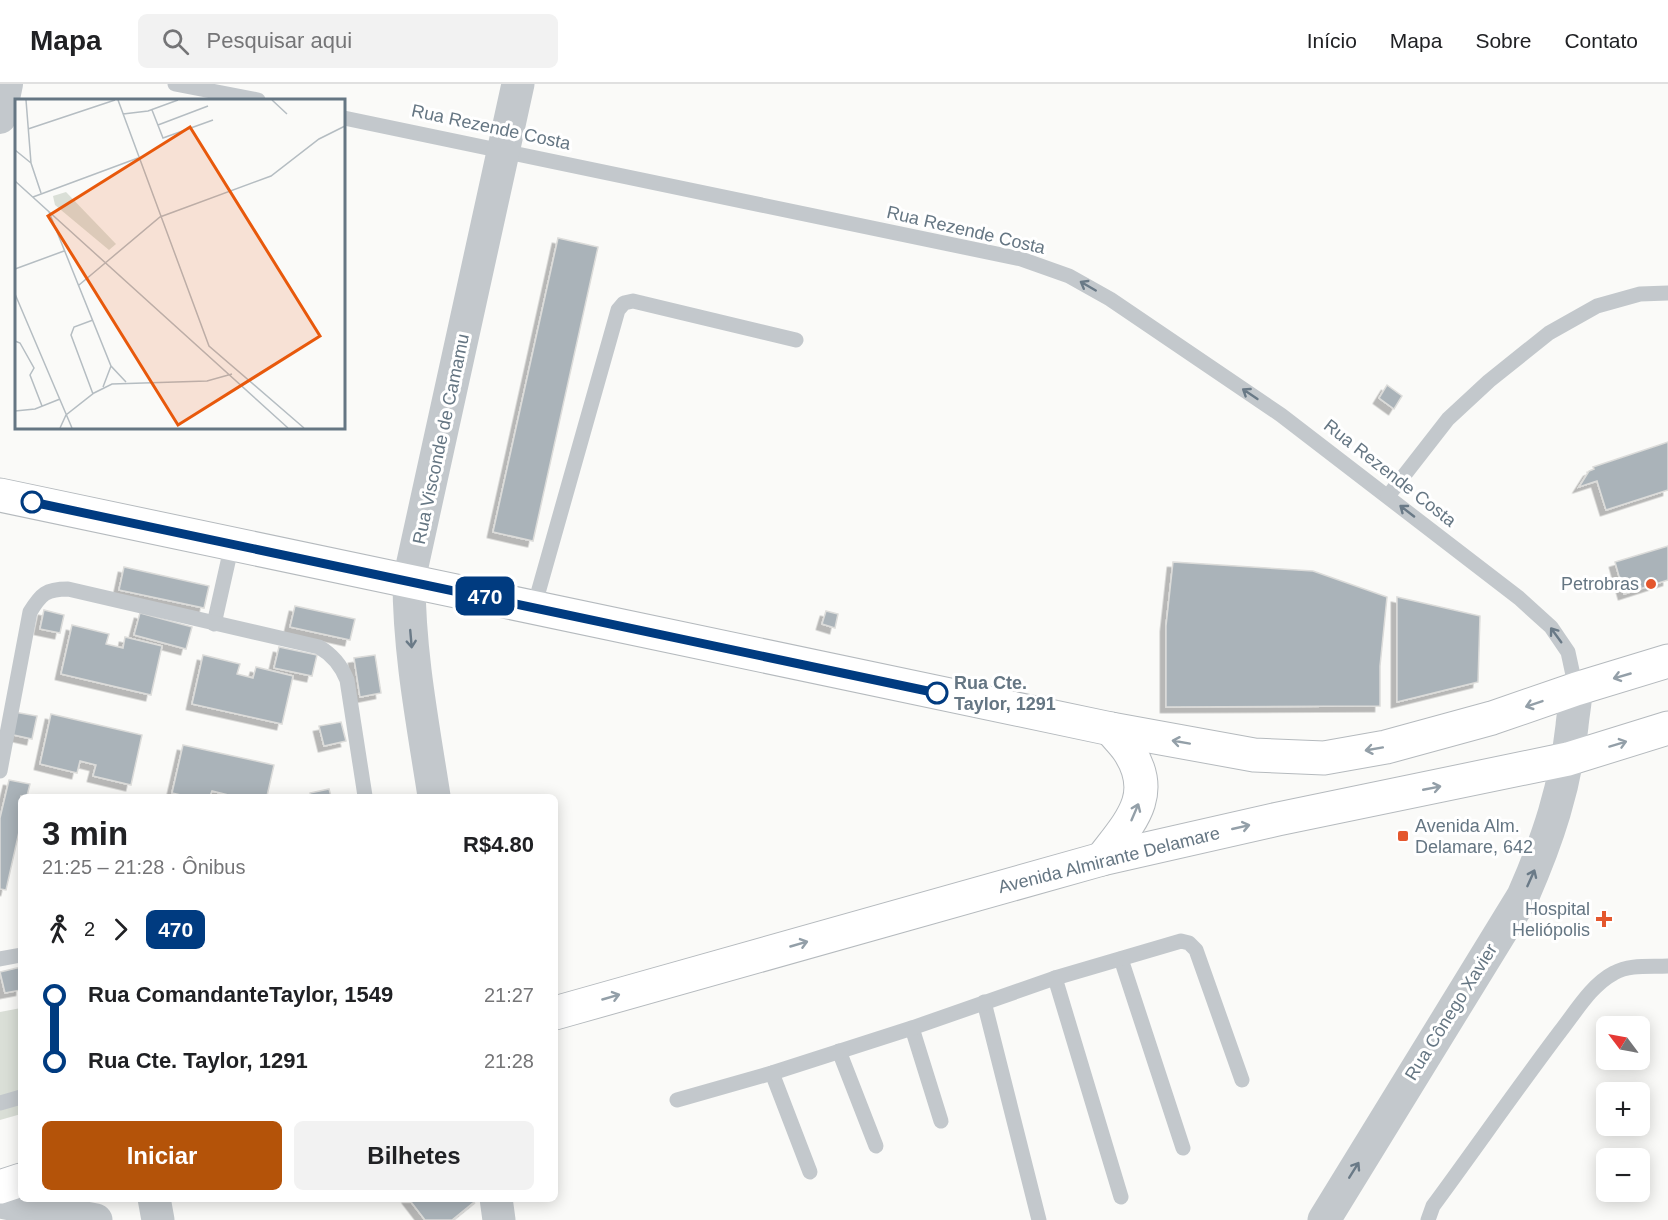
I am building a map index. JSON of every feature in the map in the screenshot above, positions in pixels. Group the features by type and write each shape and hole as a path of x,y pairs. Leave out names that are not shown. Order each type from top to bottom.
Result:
{"main road":[{"path":"0,495 1110,729 1254,755 1324,758 1386,747 1492,718 1576,689 1668,662"},
{"path":"1102,860 1135,817 1142,793 1140,772 1128,750 1110,729"},
{"name":"Avenida Almirante Delamare","path":"558,1012 1102,860 1278,819 1568,759 1668,729"},
{"path":"0,1187 18,1181"}],"street":[{"path":"0,118 7,84"},
{"name":"Rua Visconde de Camamu","path":"434,794 412,657 409,580 518,84"},
{"name":"Rua Cônego Xavier","path":"1324,1220 1523,896 1555,815 1568,759 1576,689"},
{"path":"0,1202 96,1220"},
{"path":"155,1202 158,1220"},
{"path":"497,1202 499,1220"}],"lane":[{"path":"175,84 253,99"},
{"name":"Rua Rezende Costa","path":"345,118 1021,260 1070,276 1110,299 1281,415 1519,598 1551,627 1568,652 1576,689"},
{"path":"1388,496 1448,418 1488,381 1549,333 1597,306 1640,294 1668,293"},
{"path":"534,607 618,310 624,303 633,301 796,340"},
{"path":"214,624 232,544"},
{"path":"0,771 30,612 41,595 52,589 68,589 319,647 343,669 347,680 365,794"},
{"path":"678,1100 772,1073 912,1028 1055,978 1180,941 1189,943 1196,950 1242,1080"},
{"path":"0,959 18,956"},
{"path":"1121,959 1183,1148"},
{"path":"1428,1220 1432,1206 1589,994 1615,972 1630,967 1668,966"},
{"path":"1055,978 1122,1197"},
{"path":"984,1002 1039,1220"},
{"path":"912,1028 941,1121"},
{"path":"839,1051 876,1146"},
{"path":"772,1073 810,1172"},
{"path":"0,1103 18,1098"}],"shaded area":[{"path":"18,1009 18,1115 0,1120 0,1012"}],"building":[{"path":"558,238 598,247 533,541 493,532"},
{"path":"1387,385 1402,396 1394,409 1379,398"},
{"path":"1668,442 1668,490 1606,510 1597,481 1579,487 1589,471 1594,469 1593,467"},
{"path":"1668,546 1668,580 1624,594 1615,562"},
{"path":"1173,562 1313,571 1387,597 1380,666 1380,706 1166,707 1166,626"},
{"path":"124,567 209,586 204,608 119,590"},
{"path":"1397,597 1480,616 1478,682 1397,702"},
{"path":"295,606 355,619 350,640 290,627"},
{"path":"44,610 64,615 60,633 40,629"},
{"path":"826,611 838,614 835,628 822,624"},
{"path":"140,613 192,627 186,649 134,635"},
{"path":"72,625 109,634 106,644 123,648 125,637 162,646 151,695 61,674"},
{"path":"279,647 317,655 312,676 274,668"},
{"path":"203,655 240,664 237,674 253,678 256,667 293,676 282,724 192,704"},
{"path":"375,655 381,693 360,697 354,658"},
{"path":"14,712 37,716 32,739 9,734"},
{"path":"51,714 142,735 131,785 93,776 96,765 80,761 77,773 40,764"},
{"path":"341,722 346,741 324,746 319,726"},
{"path":"183,745 274,765 267,794 224,794 212,791 211,794 172,793"},
{"path":"9,780 30,784 28,794 18,794 18,836 6,890 0,889 0,818"},
{"path":"329,789 330,794 310,794"},
{"path":"18,968 18,991 5,993 0,972"},
{"path":"411,1202 474,1202 452,1220 425,1220"}],"bus line":[{"name":"470","path":"32,502 937,693"}],"place":[{"name":"Petrobras","path":"1651,584"},
{"name":"Rua Cte. Taylor, 1291","path":"937,693"},
{"name":"Avenida Alm. Delamare, 642","path":"1403,836"},
{"name":"Hospital Heliópolis","path":"1604,919"}]}
